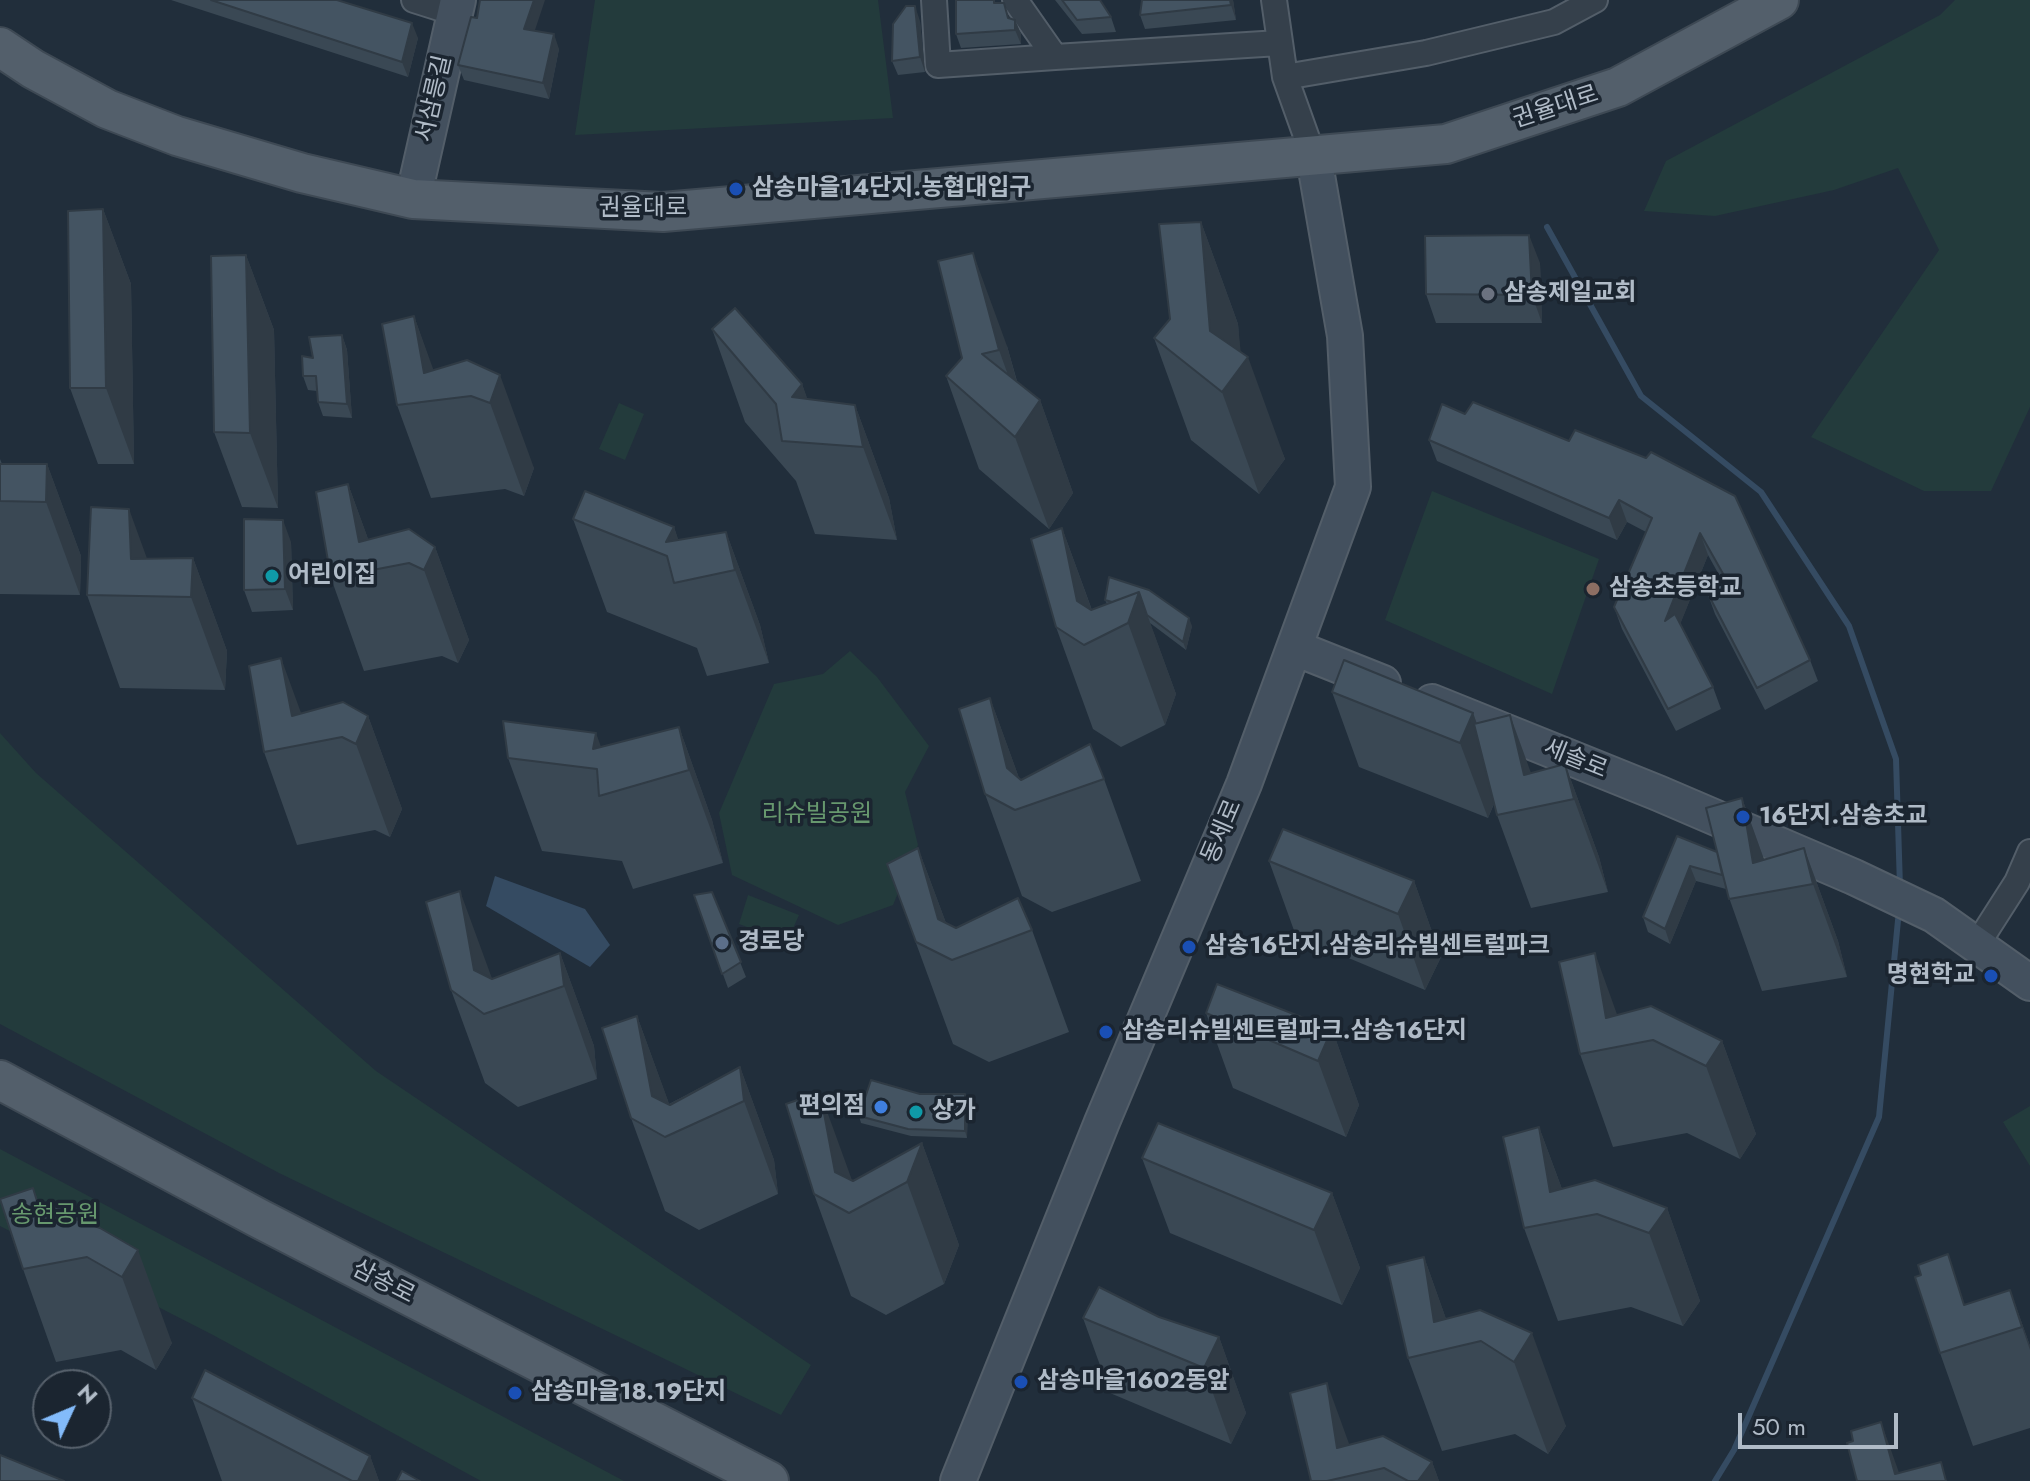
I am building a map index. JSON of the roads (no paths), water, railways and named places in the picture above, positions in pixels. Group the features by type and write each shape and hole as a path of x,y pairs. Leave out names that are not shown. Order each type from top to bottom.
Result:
{"main road":[{"name":"권율대로","path":"0,47 33,69 107,109 177,136 302,173 413,199 663,212 1314,158 1446,144 1618,87 1779,0"},
{"name":"서삼릉길","path":"413,199 456,6"},
{"name":"동세로","path":"958,1481 1102,1122 1244,784 1353,487 1345,336 1314,158"},
{"name":"세솔로","path":"1295,648 1658,793 1854,877 1934,915 1978,943"},
{"path":"1978,943 2030,983"},
{"name":"삼송로","path":"0,1080 274,1226 769,1481"}],"street":[{"path":"414,0 456,6"},
{"path":"934,0 938,65 1279,43"},
{"path":"1015,0 1055,57"},
{"path":"1274,0 1285,77 1314,158"},
{"path":"1285,77 1426,53 1554,22 1595,0"},
{"path":"1978,943 2011,893 2030,852"}],"water":[{"path":"495,876 585,909 610,945 590,967 486,906"}],"waterway":[{"path":"1547,227 1641,396 1761,492 1849,626 1896,759 1900,887"},
{"path":"1715,1481 1734,1450 1879,1117 1899,910"}],"place":[{"name":"삼송마을14단지.농협대입구","path":"736,189"},
{"name":"삼송제일교회","path":"1488,294"},
{"name":"어린이집","path":"272,576"},
{"name":"삼송초등학교","path":"1593,589"},
{"name":"16단지.삼송초교","path":"1743,817"},
{"name":"경로당","path":"722,943"},
{"name":"삼송16단지.삼송리슈빌센트럴파크","path":"1189,947"},
{"name":"명현학교","path":"1991,976"},
{"name":"삼송리슈빌센트럴파크.삼송16단지","path":"1106,1032"},
{"name":"편의점","path":"881,1107"},
{"name":"상가","path":"916,1112"},
{"name":"삼송마을1602동앞","path":"1021,1382"},
{"name":"삼송마을18.19단지","path":"515,1393"}],"park label":[{"name":"리슈빌공원","path":"817,815"},
{"name":"송현공원","path":"55,1216"}]}
